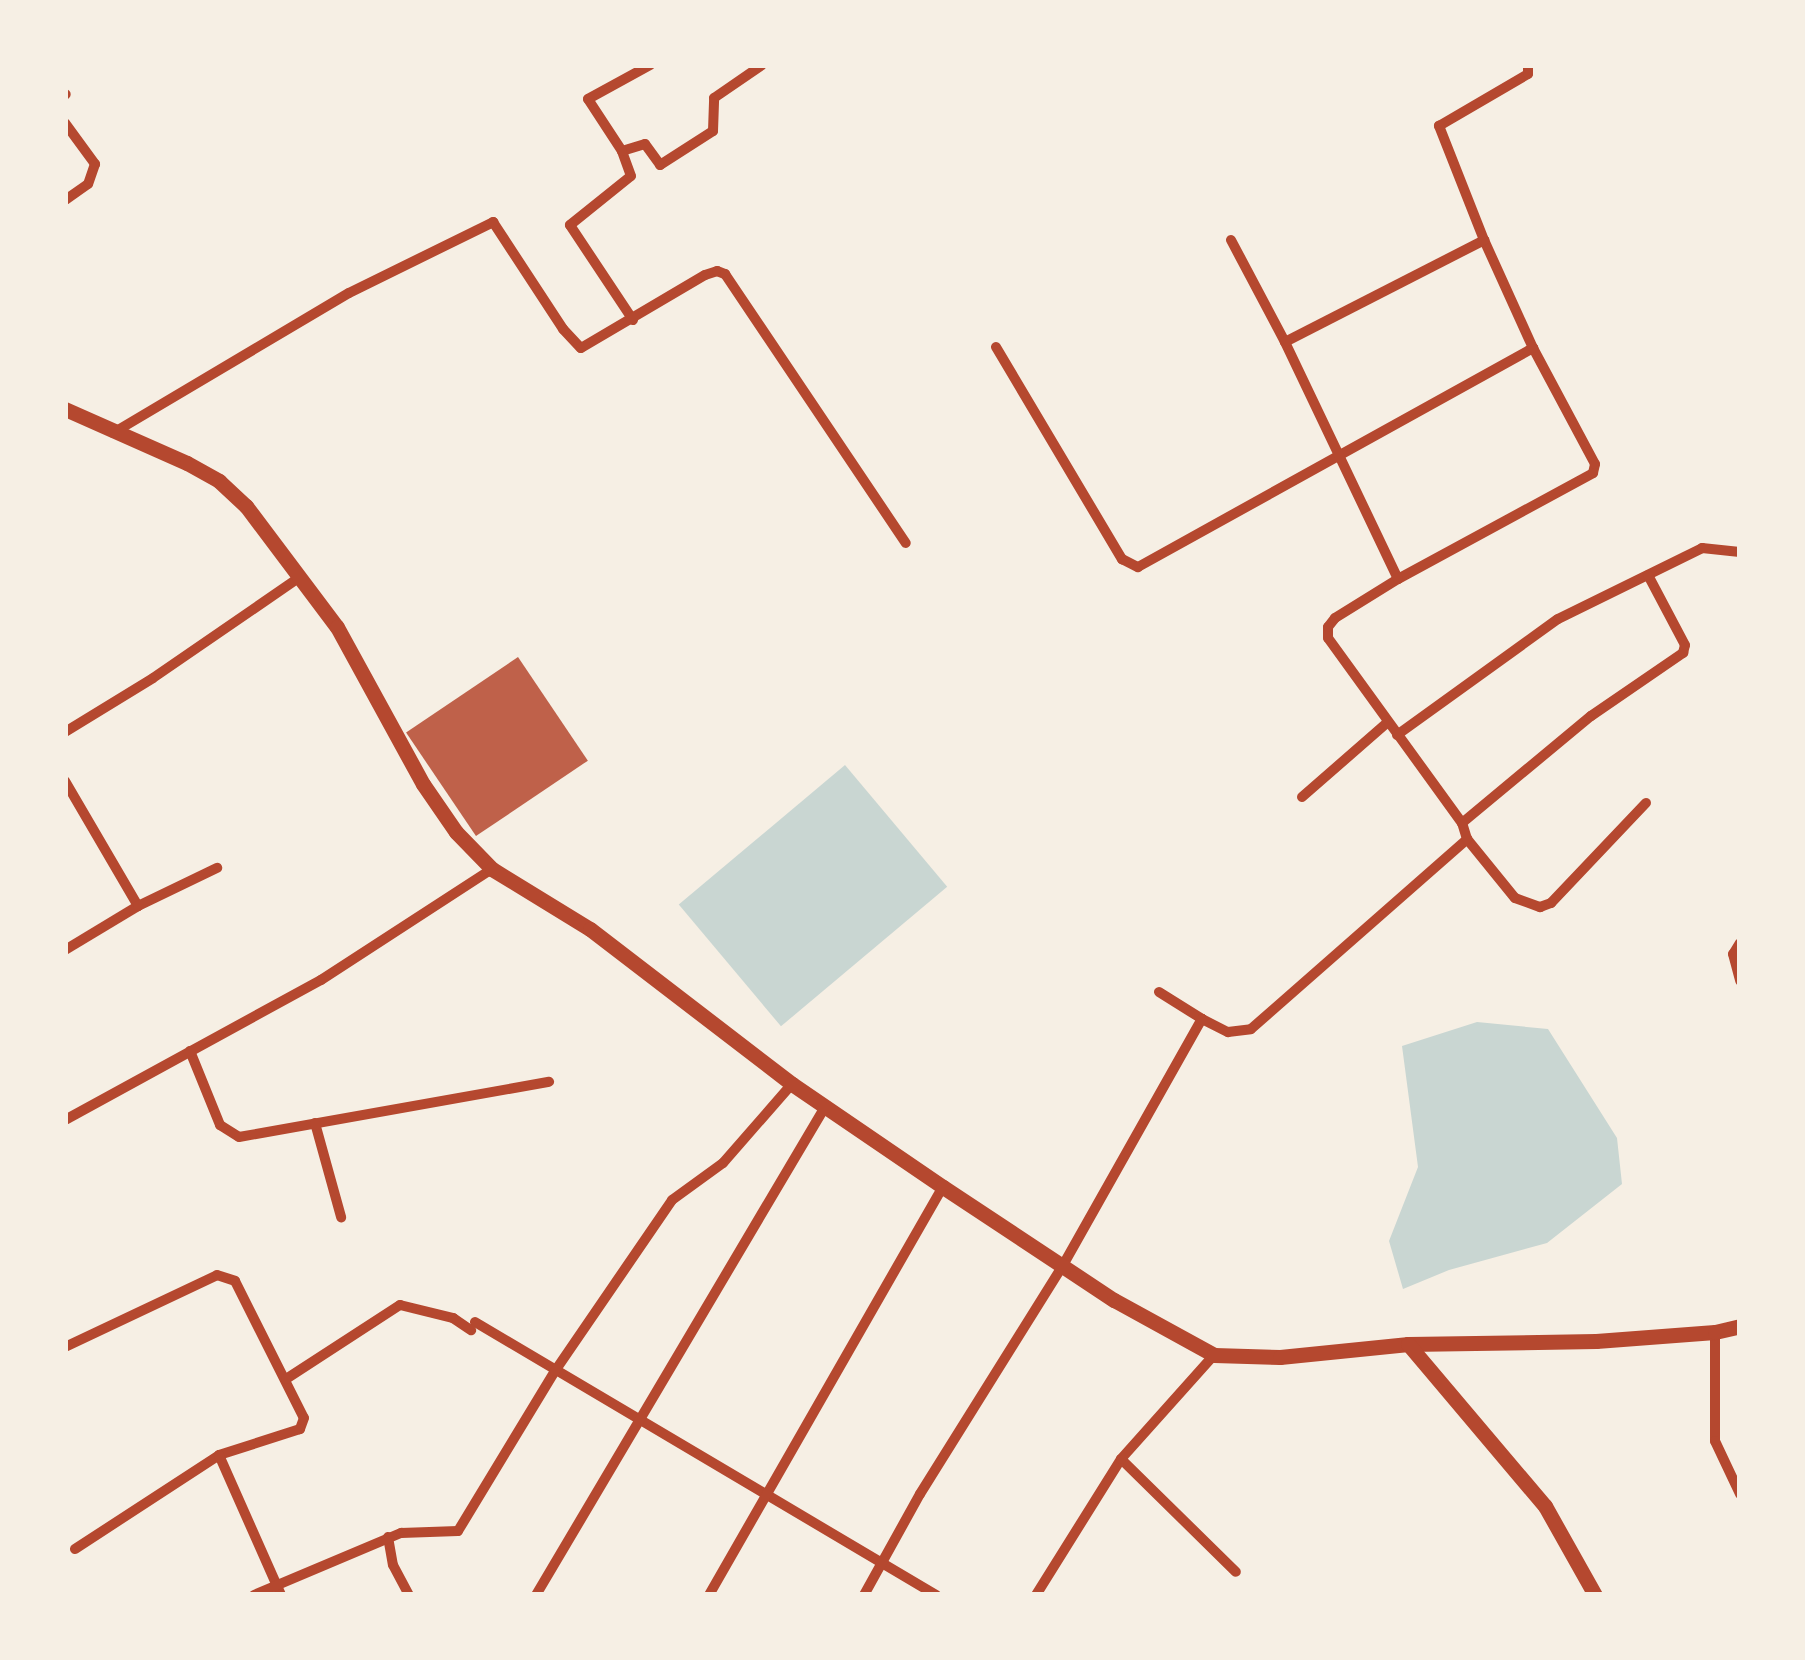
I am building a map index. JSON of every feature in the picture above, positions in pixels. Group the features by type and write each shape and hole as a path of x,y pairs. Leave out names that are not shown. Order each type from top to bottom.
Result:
{"street":[{"path":"633,320 570,225 631,176 622,150 588,99 650,65"},
{"path":"622,150 645,144 660,165 713,131 714,98 762,65"},
{"path":"1528,65 1528,74 1439,126 1484,240 1533,348 1595,464 1593,473 1398,579 1328,627 1328,638 1462,824 1467,839 1515,898 1540,907 1551,902 1646,804"},
{"path":"65,122 96,164 88,184 65,200"},
{"path":"112,433 348,294 493,222 576,346 586,349 705,274 725,274 906,543"},
{"path":"1231,240 1285,342 1398,579"},
{"path":"1285,342 1484,240"},
{"path":"996,347 1122,559 1143,566 1533,348"},
{"path":"65,409 218,481 246,506 338,626 423,784 456,832 492,869 590,928 825,1108 1062,1267 1214,1355 1280,1357 1408,1344 1596,1340 1715,1332 1740,1326"},
{"path":"1397,735 1558,619 1702,548 1740,552"},
{"path":"1462,824 1590,716 1683,653 1685,644 1648,575"},
{"path":"65,732 154,678 300,577"},
{"path":"1302,797 1388,722"},
{"path":"65,781 68,800 138,906"},
{"path":"1159,992 1228,1032 1251,1029 1467,839"},
{"path":"65,950 138,906 217,868"},
{"path":"65,1120 322,980 492,869"},
{"path":"1740,943 1733,954 1740,981"},
{"path":"864,1595 920,1494 1062,1267 1202,1019"},
{"path":"190,1052 220,1126 239,1137 549,1082"},
{"path":"254,1595 278,1590 388,1537 458,1531 555,1371 672,1200 723,1163 792,1084"},
{"path":"536,1595 644,1420 825,1108"},
{"path":"315,1123 341,1217"},
{"path":"709,1595 943,1187"},
{"path":"65,1347 217,1275 226,1276 235,1281 301,1408 300,1429 219,1455 75,1549"},
{"path":"286,1380 400,1304 453,1318 644,1420 936,1595"},
{"path":"1715,1332 1715,1441 1740,1494"},
{"path":"1408,1344 1546,1506 1595,1595"},
{"path":"1036,1595 1121,1459 1214,1355"},
{"path":"219,1455 278,1590"},
{"path":"1121,1459 1236,1572"},
{"path":"388,1537 393,1565 409,1595"}],"shaded area":[{"path":"845,765 947,887 781,1026 679,904"},
{"path":"1477,1022 1548,1029 1617,1138 1622,1184 1547,1243 1449,1270 1403,1289 1389,1241 1418,1167 1402,1046"}],"building":[{"path":"518,657 588,761 476,836 406,732"}]}
